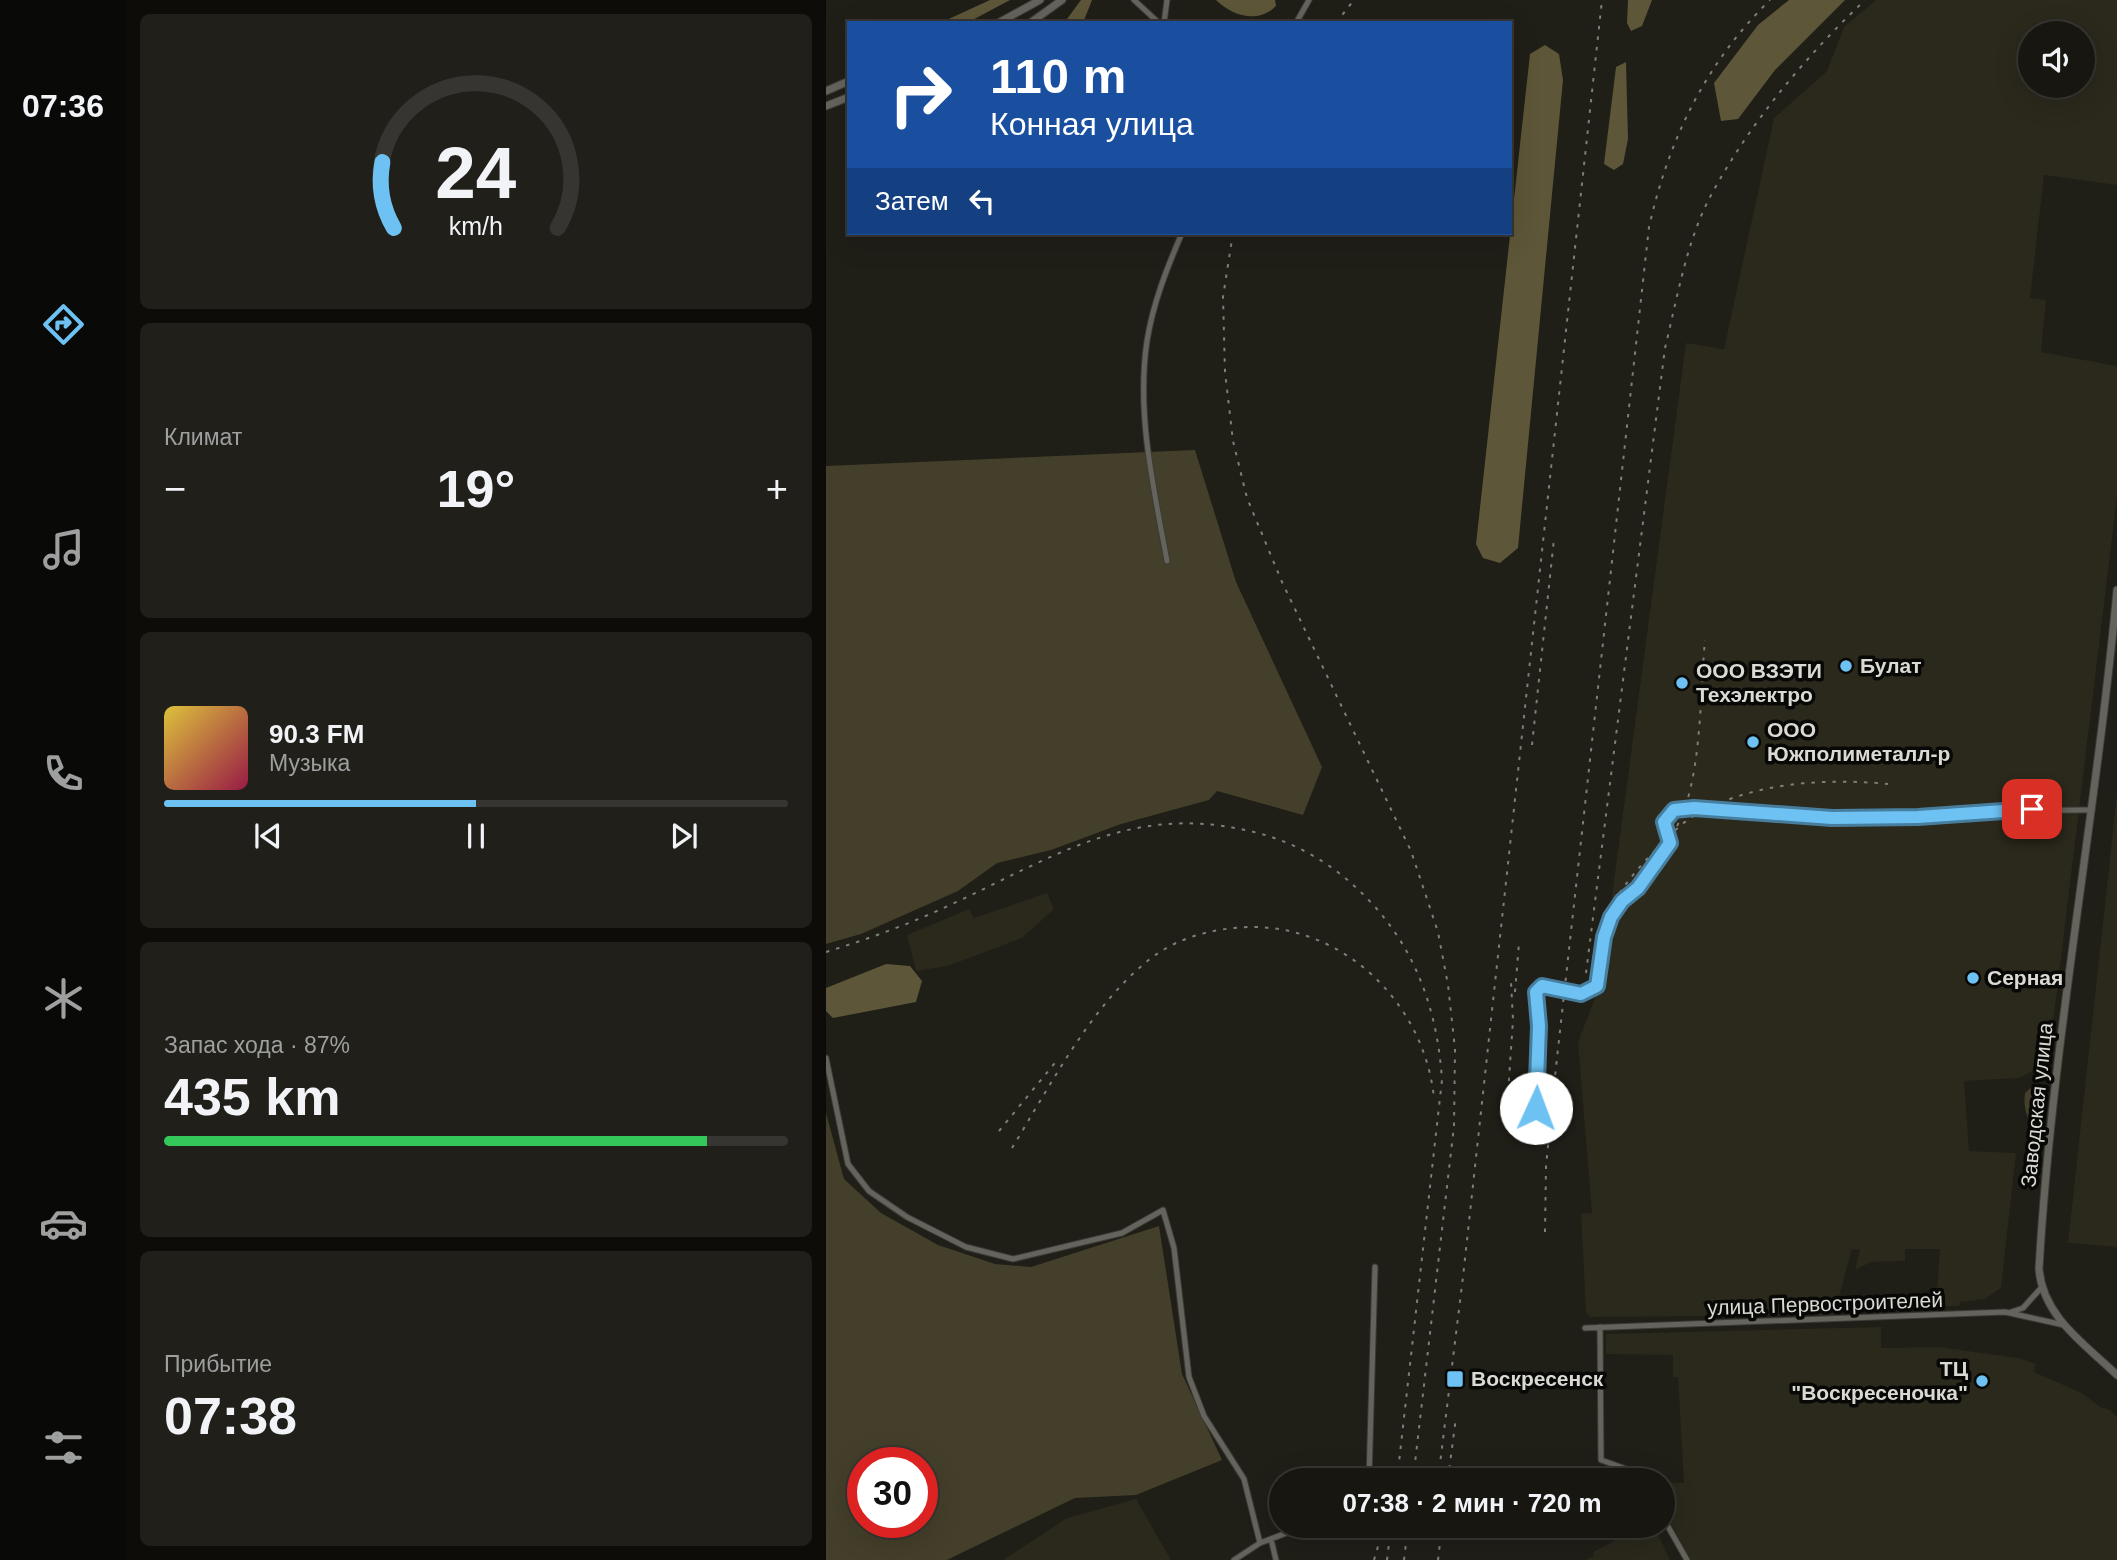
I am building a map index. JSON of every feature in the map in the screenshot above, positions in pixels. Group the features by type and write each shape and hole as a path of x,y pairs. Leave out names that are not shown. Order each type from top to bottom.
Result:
{"street":[{"path":"1002,21 1040,0"},
{"path":"1033,21 1062,0"},
{"path":"1133,0 1159,21"},
{"path":"1162,21 1167,0"},
{"path":"1297,21 1309,0"},
{"path":"826,90 847,82"},
{"path":"826,106 847,98"},
{"path":"1167,561 1150,472 1144,407 1147,341 1161,284 1181,235"},
{"name":"Заводская улица","path":"2041,1288 2041,1239 2056,1084 2092,810 2117,590"},
{"path":"1535,1122 1539,1026 1536,992 1542,986 1581,994 1597,986 1606,926 1615,910 1638,888 1670,843 1664,822 1674,810 1694,808 1832,818 1918,817 2032,809 2092,810"},
{"path":"826,1058 848,1164 869,1191 907,1217 965,1247 1013,1259 1122,1233 1163,1210 1174,1248 1189,1377 1205,1416 1244,1479 1260,1543"},
{"path":"1369,1468 1375,1267"},
{"path":"2005,1312 2023,1308 2041,1288 2064,1325 2117,1375"},
{"name":"улица Первостроителей","path":"1585,1328 2005,1312 2064,1325"},
{"path":"1600,1327 1601,1460 1624,1468"},
{"path":"1674,1538 1687,1560"},
{"path":"1234,1560 1271,1539 1276,1560"}],"shaded area":[{"path":"990,0 1010,0 971,21 944,21"},
{"path":"1081,0 1092,0 1084,21 1065,21"},
{"path":"1216,0 1275,0 1276,6 1261,15 1245,16 1222,6"},
{"path":"1628,0 1652,0 1642,26 1631,31 1627,23"},
{"path":"1789,0 1845,0 1775,70 1738,119 1721,121 1714,83 1758,25"},
{"path":"1876,0 2117,0 2117,185 2044,175 2030,298 2046,300 2041,352 2117,366 2117,497 2049,1057 2043,1066 2019,1078 1964,1081 1969,1151 2016,1153 2001,1288 1985,1299 1960,1302 1959,1306 1936,1306 1940,1249 1905,1249 1905,1261 1871,1262 1855,1270 1860,1250 1852,1249 1834,1315 1590,1317 1586,1312 1581,1214 1592,1213 1578,1042 1600,985 1686,343 1724,349 1774,118 1827,71 1844,27"},
{"path":"1545,45 1559,54 1563,80 1518,548 1500,563 1483,558 1476,544 1530,54"},
{"path":"1626,62 1628,139 1623,164 1614,170 1604,164 1616,67"},
{"path":"1195,450 1236,582 1322,767 1303,815 1217,791 1209,800 1121,824 1051,850 997,863 958,891 861,934 826,944 826,466"},
{"path":"2117,794 2117,1247 2068,1243"},
{"path":"1047,893 1054,909 1022,938 948,966 916,971 907,935 969,909 974,918"},
{"path":"886,964 910,966 922,981 916,1002 833,1018 826,1011 826,988"},
{"path":"2036,1083 2048,1088 2041,1130 2029,1120 2025,1104 2025,1093"},
{"path":"826,1113 844,1179 881,1213 938,1245 995,1264 1031,1267 1159,1226 1182,1374 1222,1460 1136,1495 1075,1498 947,1560 826,1560"},
{"path":"1881,1327 1881,1348 1939,1347 2018,1358 2036,1364 2034,1372 2082,1393 2117,1417 2117,1560 1691,1560 1675,1531 1675,1483 1684,1483 1678,1377 1673,1377 1673,1355 1606,1354 1606,1334"},
{"path":"1136,1499 1171,1560 1003,1560 1067,1518"},
{"path":"1620,1538 1660,1538 1670,1560 1586,1560 1594,1556 1593,1552"}],"railway":[{"path":"1338,21 1354,0"},
{"path":"1439,1468 1463,1277 1602,0"},
{"path":"1545,1232 1546,1166 1556,1067 1649,227 1667,163 1693,104 1726,50 1770,0"},
{"path":"1586,973 1665,348 1688,253 1709,199 1741,145 1779,93 1865,0"},
{"path":"1233,235 1223,297 1225,372 1233,441 1247,498 1282,582 1411,851 1438,932 1448,985 1455,1049 1454,1126 1414,1468"},
{"path":"1532,745 1554,539"},
{"path":"1677,826 1685,807 1696,761 1705,640"},
{"path":"1596,940 1611,907 1631,878 1672,834 1699,813 1743,795 1791,785 1816,782 1888,784"},
{"path":"826,952 920,919 1092,840 1127,830 1164,824 1203,824 1245,830 1274,838 1316,857 1352,884 1373,904 1390,926 1417,973 1434,1024 1442,1080 1398,1468"},
{"path":"1012,1148 1073,1047 1129,977 1159,952 1179,942 1212,931 1234,928 1271,928 1307,936 1339,951 1368,972 1393,998 1413,1028 1427,1062 1434,1098"},
{"path":"1515,992 1519,943"},
{"path":"1506,1123 1513,1020 1511,982"},
{"path":"999,1131 1059,1058"},
{"path":"1449,1468 1456,1417"},
{"path":"1374,1560 1380,1538"},
{"path":"1387,1560 1390,1538"},
{"path":"1404,1560 1407,1538"},
{"path":"1438,1560 1441,1538"}],"place":[{"name":"Булат","path":"1846,666"},
{"name":"ООО ВЗЭТИ Техэлектро","path":"1682,683"},
{"name":"ООО Южполиметалл-р","path":"1753,742"},
{"name":"Серная","path":"1973,978"},
{"name":"Воскресенск","path":"1455,1379"},
{"name":"ТЦ \"Воскресеночка\"","path":"1982,1381"}],"route":[{"path":"1536,1108 1539,1026 1536,992 1542,986 1581,994 1597,986 1606,926 1615,910 1638,888 1670,843 1664,822 1668,813 1681,808 1694,808 1843,818 1918,817 2032,809"}]}
